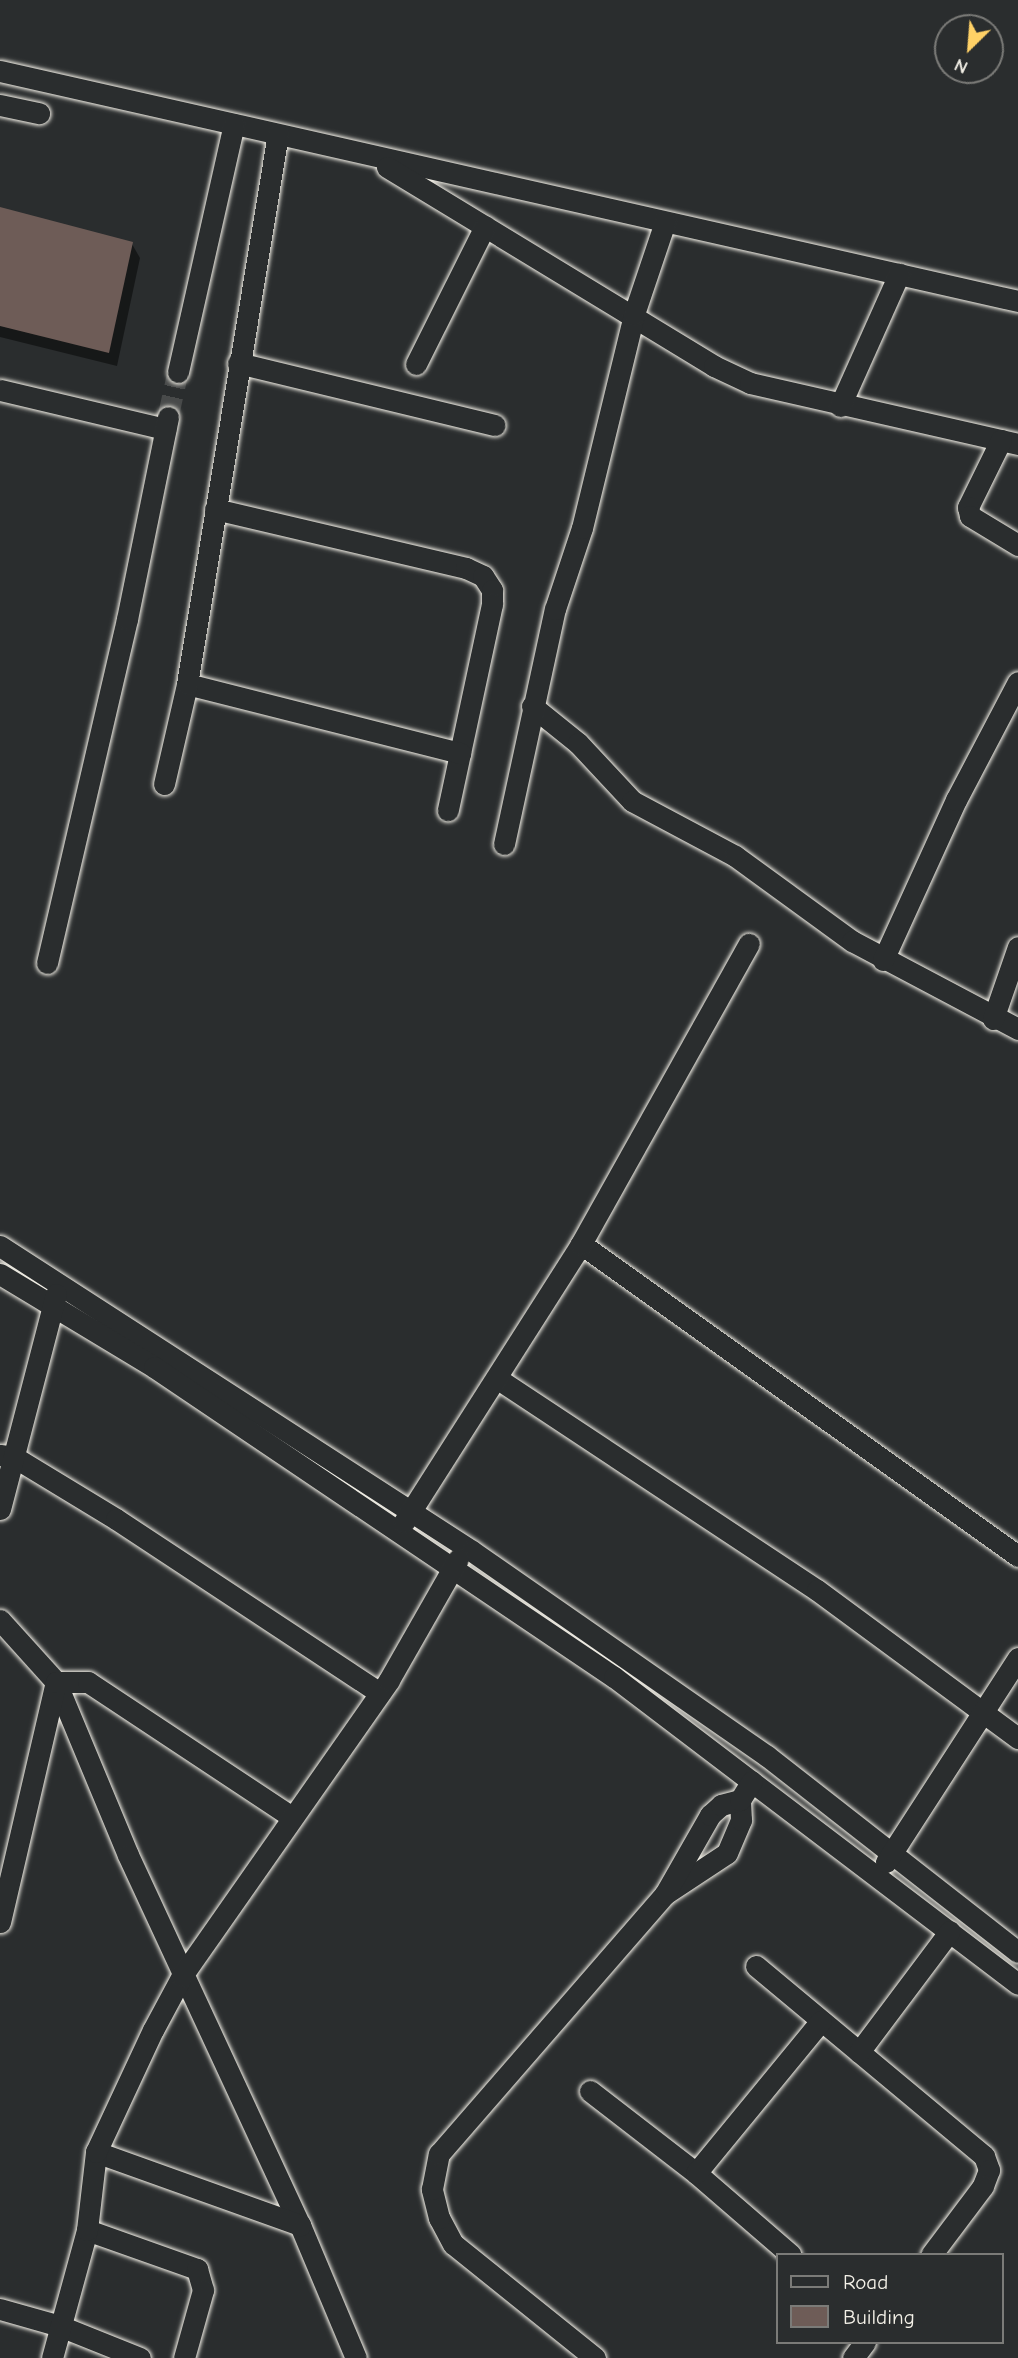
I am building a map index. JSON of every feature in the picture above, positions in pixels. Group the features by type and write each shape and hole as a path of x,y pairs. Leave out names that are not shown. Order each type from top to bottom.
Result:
{"street":[{"path":"0,71 341,147 372,158 1018,301"},
{"path":"0,105 39,113"},
{"path":"178,372 234,124"},
{"path":"164,784 187,684 278,134"},
{"path":"372,158 634,314 714,366 750,383 840,406 1009,442 968,507 970,516 1018,545"},
{"path":"505,844 532,706 634,314 665,222"},
{"path":"416,364 485,226"},
{"path":"840,406 898,274"},
{"path":"238,363 495,425"},
{"path":"0,390 167,423 127,619 47,963"},
{"path":"215,509 466,568 483,576 492,590 492,604 448,810"},
{"path":"883,960 956,800 1018,682"},
{"path":"187,684 460,752"},
{"path":"532,706 578,743 632,801 735,856 814,917 883,960 993,1019 1018,1029"},
{"path":"397,1532 498,1379 581,1244 749,944"},
{"path":"993,1019 1018,947"},
{"path":"581,1244 1018,1556"},
{"path":"0,1246 466,1546 766,1756 1018,1952"},
{"path":"0,1274 154,1367 614,1677 1018,1984"},
{"path":"0,1509 7,1456 59,1283"},
{"path":"498,1379 817,1590 1018,1738"},
{"path":"7,1456 380,1693"},
{"path":"52,2358 87,2231 96,2152 182,1976 380,1693 466,1546"},
{"path":"0,1620 56,1682 182,1976 300,2225 356,2358"},
{"path":"878,1875 980,1712 1018,1658"},
{"path":"56,1682 88,1682 292,1817"},
{"path":"0,1922 56,1682"},
{"path":"595,2358 453,2244 439,2218 432,2189 439,2154 665,1894 710,1815 740,1800 752,1781"},
{"path":"665,1894 727,1853 741,1820 740,1800"},
{"path":"859,2052 950,1931"},
{"path":"756,1966 984,2156 989,2170 983,2186 933,2253"},
{"path":"696,2173 821,2021"},
{"path":"590,2091 696,2173 789,2253"},
{"path":"96,2152 300,2225"},
{"path":"87,2231 197,2269 203,2290 184,2358"},
{"path":"0,2309 60,2326 140,2358"}],"building":[{"path":"0,207 133,242 109,353 0,326"}],"tunnel":[{"path":"168,417 178,372"}]}
